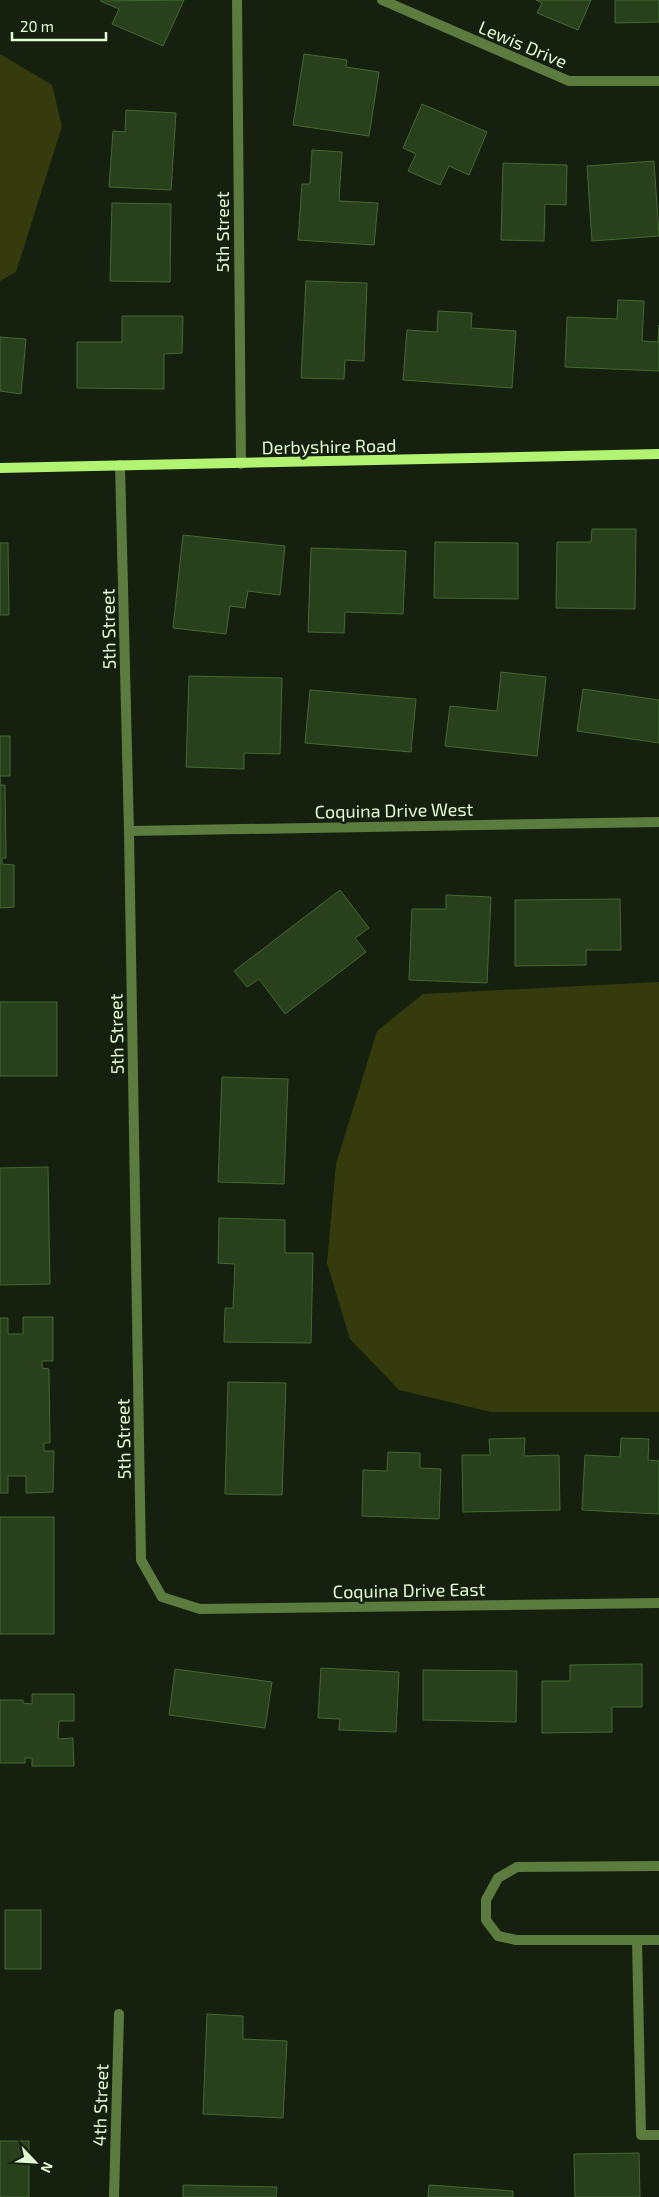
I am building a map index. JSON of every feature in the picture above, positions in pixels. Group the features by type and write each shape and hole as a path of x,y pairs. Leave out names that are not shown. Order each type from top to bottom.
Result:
{"street":[{"name":"5th Street","path":"237,0 240,464"},
{"name":"Lewis Drive","path":"382,0 569,81 659,81"},
{"name":"Derbyshire Road","path":"0,468 659,454"},
{"name":"5th Street","path":"120,465 129,831 141,1560 162,1597"},
{"name":"Coquina Drive West","path":"129,831 659,822"},
{"name":"Coquina Drive East","path":"162,1597 200,1609 659,1603"},
{"path":"659,1866 517,1867 498,1878 486,1900 486,1920 498,1936 516,1940 659,1940"},
{"path":"637,1940 641,2135 659,2135"},
{"name":"4th Street","path":"114,2197 120,2014"}],"shaded area":[{"path":"0,54 52,85 62,126 16,272 0,281"},
{"path":"659,982 659,1412 491,1412 399,1390 350,1339 327,1263 336,1164 377,1031 423,994"}],"building":[{"path":"184,0 163,46 112,24 119,9 100,1"},
{"path":"536,0 591,0 578,30 537,13 542,3"},
{"path":"615,0 659,0 659,22 615,23"},
{"path":"304,54 347,60 346,67 379,72 369,136 293,125"},
{"path":"422,104 487,132 469,175 449,166 440,185 408,171 416,154 403,148"},
{"path":"126,110 176,113 171,190 109,187 113,131 125,132"},
{"path":"312,150 342,152 339,201 378,203 374,245 298,240 302,184 310,184"},
{"path":"654,161 659,236 592,241 587,166"},
{"path":"503,163 567,165 566,205 545,204 544,241 501,240"},
{"path":"112,203 171,204 170,282 110,281"},
{"path":"306,281 367,283 364,361 345,360 344,379 301,378"},
{"path":"618,300 644,301 642,341 658,342 659,325 659,371 565,367 567,317 617,319"},
{"path":"438,311 472,313 471,328 516,331 512,388 403,380 407,330 437,332"},
{"path":"122,316 183,316 182,353 164,354 164,389 77,388 77,342 122,342"},
{"path":"0,337 26,339 21,394 0,391"},
{"path":"592,529 636,529 635,609 556,608 557,542 591,542"},
{"path":"183,535 285,546 280,595 248,591 245,608 230,606 226,634 173,628"},
{"path":"435,542 518,543 518,599 434,598"},
{"path":"0,543 8,543 9,615 0,615"},
{"path":"311,548 406,551 403,614 345,612 344,633 308,632"},
{"path":"501,672 546,677 537,756 445,746 450,706 497,711"},
{"path":"189,676 282,678 280,754 244,753 244,769 186,767"},
{"path":"583,689 659,700 659,743 577,731"},
{"path":"310,690 416,699 411,752 305,743"},
{"path":"0,736 10,736 10,776 0,776"},
{"path":"0,785 5,785 6,858 2,858 2,864 14,865 14,907 0,908"},
{"path":"340,890 369,928 355,938 366,952 285,1014 259,979 247,987 234,971"},
{"path":"446,895 491,897 487,983 409,980 412,909 446,909"},
{"path":"620,899 621,950 586,950 586,965 515,966 515,900"},
{"path":"0,1002 57,1002 57,1076 0,1076"},
{"path":"222,1077 288,1079 284,1184 218,1182"},
{"path":"48,1167 50,1284 0,1285 0,1168"},
{"path":"219,1218 285,1220 285,1253 313,1253 311,1343 224,1342 225,1308 233,1308 235,1264 218,1263"},
{"path":"23,1317 53,1317 53,1361 42,1361 42,1368 49,1369 50,1443 44,1443 44,1451 54,1451 53,1492 26,1493 26,1476 8,1476 8,1493 0,1493 0,1318 8,1318 8,1334 23,1334"},
{"path":"228,1382 286,1383 282,1495 225,1494"},
{"path":"525,1438 524,1456 559,1455 560,1510 463,1512 462,1455 490,1455 489,1439"},
{"path":"621,1438 649,1439 648,1460 659,1461 659,1514 582,1510 585,1455 620,1457"},
{"path":"388,1452 420,1453 420,1468 441,1469 439,1519 362,1516 363,1470 387,1471"},
{"path":"0,1517 54,1517 54,1634 0,1634"},
{"path":"642,1664 642,1707 612,1707 612,1732 542,1733 542,1681 570,1681 570,1665"},
{"path":"321,1668 399,1672 396,1732 339,1730 340,1719 318,1718"},
{"path":"175,1669 272,1682 265,1728 169,1715"},
{"path":"423,1670 517,1671 516,1722 423,1720"},
{"path":"32,1694 74,1694 74,1721 59,1721 58,1739 73,1738 74,1766 32,1766 32,1758 25,1758 25,1763 0,1763 0,1700 23,1700 23,1703 32,1704"},
{"path":"5,1910 41,1910 41,1969 5,1969"},
{"path":"207,2014 243,2016 243,2039 287,2041 283,2118 203,2114"},
{"path":"0,2141 29,2141 29,2197 0,2197"},
{"path":"639,2153 640,2197 575,2197 574,2154"},
{"path":"183,2185 277,2187 276,2197 183,2197"},
{"path":"429,2185 513,2191 513,2197 428,2197"}]}
